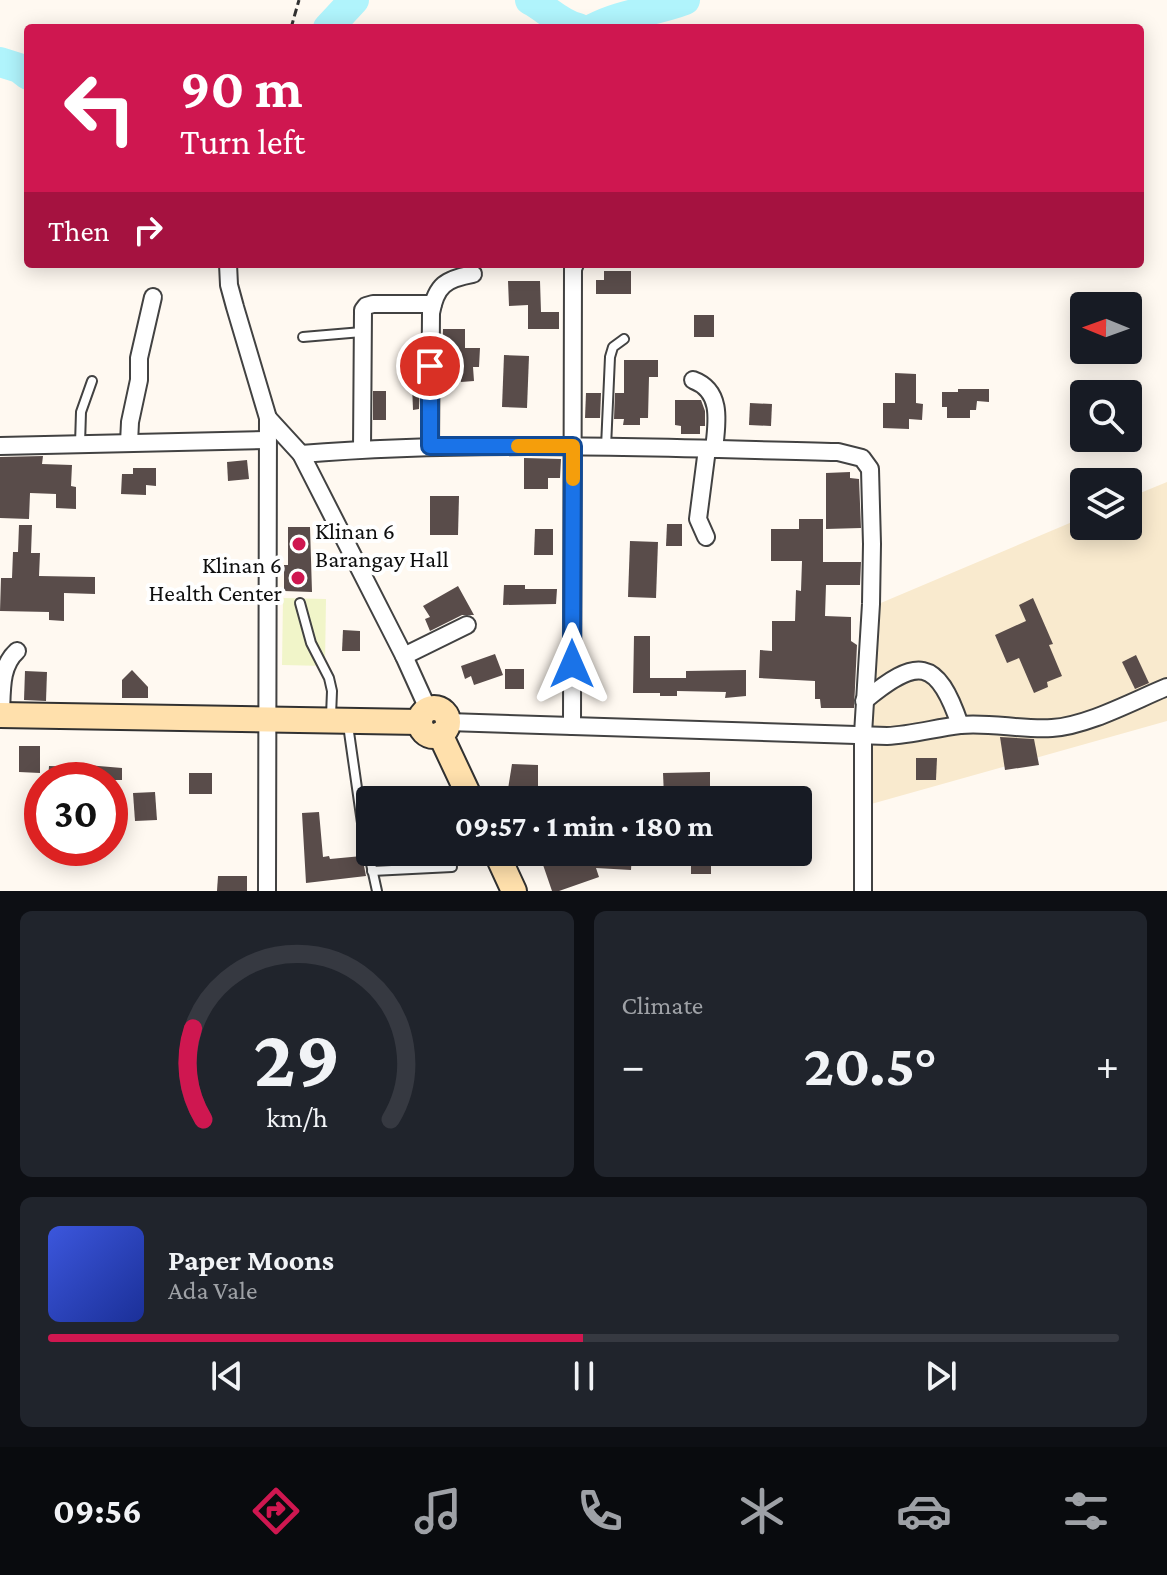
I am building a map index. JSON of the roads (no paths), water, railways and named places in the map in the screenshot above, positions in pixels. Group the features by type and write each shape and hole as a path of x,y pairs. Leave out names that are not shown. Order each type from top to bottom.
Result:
{"street":[{"path":"229,268 235,307 268,418 267,891"},
{"path":"572,726 573,268"},
{"path":"430,446 434,297 452,278 473,274"},
{"path":"129,443 139,380 139,358 153,297"},
{"path":"362,449 363,310 366,306 433,304"},
{"path":"693,380 709,389 715,400 711,449 698,519 706,537"},
{"path":"268,418 301,454 404,656 464,786"},
{"path":"0,446 266,440"},
{"path":"301,454 430,446 573,446 838,452 856,455 870,469 872,544 863,734 863,891"},
{"path":"404,656 467,625"},
{"path":"17,651 7,658 2,670 0,715 434,722 908,735 960,725 1054,728 1078,723 1167,687"},
{"path":"864,701 897,676 927,671 947,690 960,725"},
{"path":"502,866 514,891"}],"lane":[{"path":"303,337 362,332"},
{"path":"606,447 610,357 613,347 624,339"},
{"path":"80,444 81,412 92,381"},
{"path":"300,603 311,643 329,678 377,891"},
{"path":"372,871 452,867"}],"waterway":[{"path":"332,24 354,0"},
{"path":"530,0 568,24"},
{"path":"604,24 685,0"},
{"path":"0,62 24,72"}],"place":[{"name":"Klinan 6 Barangay Hall","path":"299,544"},
{"name":"Klinan 6 Health Center","path":"298,578"}]}
